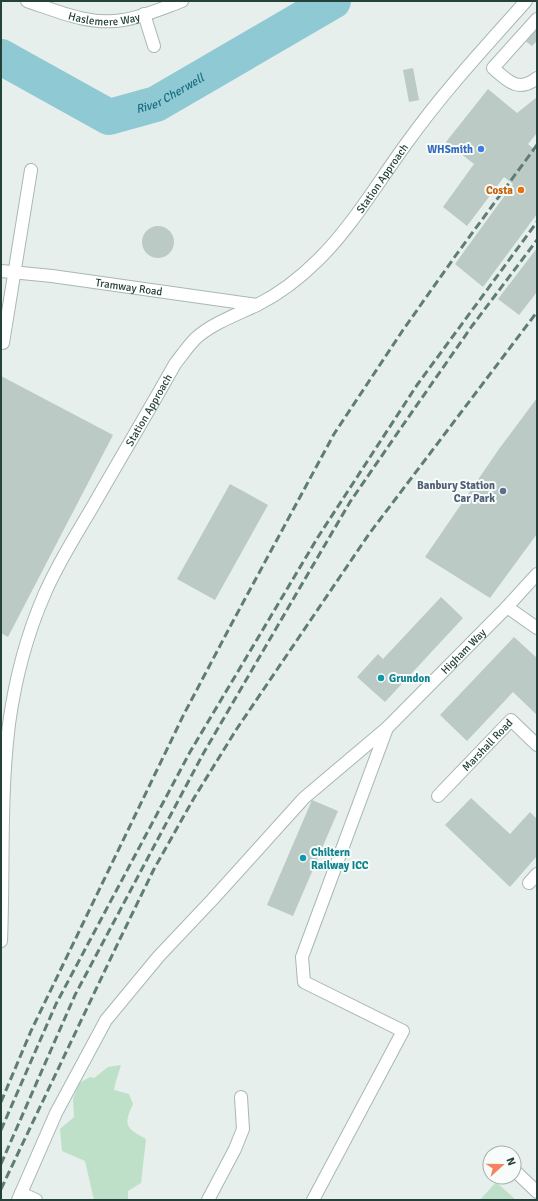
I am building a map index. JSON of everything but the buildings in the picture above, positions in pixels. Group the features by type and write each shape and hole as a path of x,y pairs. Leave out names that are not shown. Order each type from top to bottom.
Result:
{"street":[{"name":"Haslemere Way","path":"27,1 94,21 108,22 124,20 182,1"},
{"name":"Station Approach","path":"1,941 4,766 9,724 16,686 32,628 45,593 74,539 175,364 186,349 196,338 210,328 257,305 293,282 310,268 331,246 434,106 526,1"},
{"path":"144,14 154,46"},
{"path":"537,19 493,68 509,83 517,86 525,85 537,78"},
{"path":"4,343 14,273 32,170"},
{"name":"Tramway Road","path":"1,271 52,276 257,305"},
{"name":"Higham Way","path":"20,1197 56,1113 106,1020 159,956 304,798 388,727 507,607 537,574"},
{"path":"507,607 537,628"},
{"name":"Marshall Road","path":"438,796 511,720 537,745"},
{"path":"313,1200 403,1031 304,982 302,956 388,727"},
{"path":"208,1200 235,1149 243,1129 242,1097"},
{"path":"522,1178 537,1192"},
{"path":"20,1197 36,1200"}],"green space":[{"path":"121,1065 114,1090 129,1094 133,1104 128,1117 128,1126 134,1132 146,1139 141,1183 128,1191 128,1200 94,1200 85,1161 62,1151 60,1129 74,1117 73,1099 79,1083 90,1077 94,1078 108,1067"},
{"path":"493,1185 499,1185 516,1200 480,1200"}],"waterway":[{"name":"River Cherwell","path":"1,57 109,117 156,104 333,1"}],"railway":[{"path":"1,1102 31,1031 184,714 334,434 403,330 537,145"},
{"path":"1,1130 56,1004 190,752 318,537 417,385 537,222"},
{"path":"1,1164 75,995 203,754 350,502 472,326 537,240"},
{"path":"1,1189 154,869 194,798 236,730 369,534 537,312"}],"place":[{"name":"WHSmith","path":"481,149"},
{"name":"Costa","path":"521,190"},
{"name":"Banbury Station Car Park","path":"503,491"},
{"name":"Grundon","path":"381,678"},
{"name":"Chiltern Railway ICC","path":"303,858"}]}
